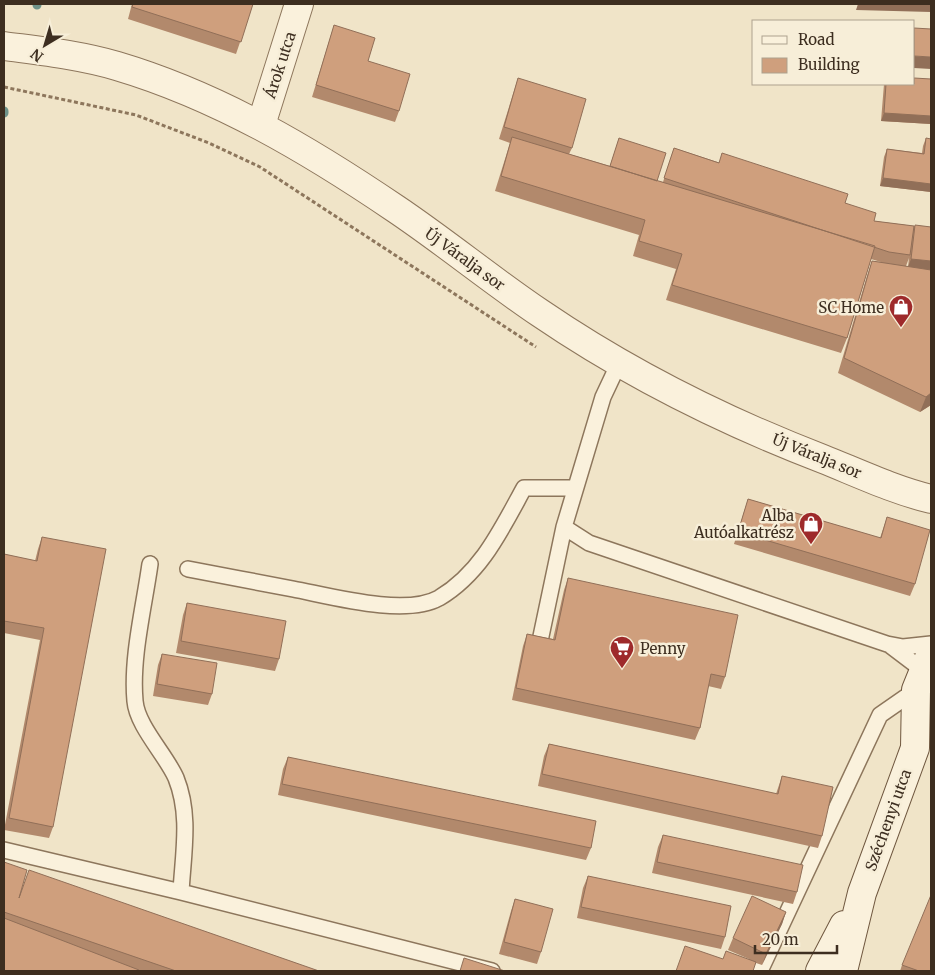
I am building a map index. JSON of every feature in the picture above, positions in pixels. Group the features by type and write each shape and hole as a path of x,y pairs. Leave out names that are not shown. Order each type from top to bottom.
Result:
{"street":[{"name":"Árok utca","path":"261,125 300,4"},
{"name":"Új Váralja sor","path":"4,46 56,53 116,66 189,91 261,125 396,209 540,313 619,363 739,424 928,499"},
{"name":"Széchenyi utca","path":"862,893 923,738 924,671"},
{"path":"820,971 862,893"},
{"path":"844,971 862,893"}],"lane":[{"path":"540,641 564,527 575,488 602,397 619,363"},
{"path":"188,569 372,604 410,606 437,599 457,586 488,554 524,488 575,488"},
{"path":"564,527 589,543 887,644 903,647 931,644"},
{"path":"150,564 137,661 135,702 139,715 176,778 186,813 181,892"},
{"path":"760,971 880,715 924,671 887,644"},
{"path":"4,850 181,892 492,971"}],"path":[{"path":"4,87 136,115 208,143 260,167 537,347"}],"building":[{"path":"133,4 253,4 241,42 132,7"},
{"path":"334,25 375,38 368,61 410,74 399,111 316,85"},
{"path":"915,28 931,29 931,57 915,56"},
{"path":"518,78 586,99 572,148 504,127"},
{"path":"915,78 931,79 931,116 884,113 886,85 915,85"},
{"path":"512,137 875,246 847,338 672,285 682,254 639,241 645,220 501,176"},
{"path":"619,138 666,153 657,181 610,166"},
{"path":"926,138 931,139 931,184 883,178 887,149 924,154"},
{"path":"674,148 719,163 722,153 848,194 845,203 876,213 874,221 914,226 910,255 889,252 664,178"},
{"path":"915,225 931,227 931,261 911,259"},
{"path":"872,261 931,270 931,393 926,397 844,358"},
{"path":"748,499 881,538 887,517 930,530 915,584 738,532"},
{"path":"42,537 106,549 53,827 9,818 44,628 4,621 4,554 37,561"},
{"name":"Penny","path":"568,578 738,615 725,677 711,674 700,728 516,688 527,634 555,640"},
{"path":"187,603 286,621 279,659 181,641"},
{"path":"162,654 217,663 212,694 157,684"},
{"path":"549,744 778,794 782,776 833,787 822,836 542,774"},
{"path":"288,757 596,821 591,848 282,784"},
{"path":"663,835 803,865 797,892 657,862"},
{"path":"4,862 27,870 19,898 29,870 319,971 176,971 4,912"},
{"path":"588,876 731,906 725,937 581,907"},
{"path":"931,895 931,971 919,971 902,965"},
{"path":"752,896 786,912 766,954 733,938"},
{"path":"515,899 553,909 541,952 504,942"},
{"path":"4,918 139,970 139,971 4,971"},
{"path":"685,946 723,959 726,951 756,962 753,971 676,971"},
{"path":"464,958 505,971 460,971"}],"place":[{"name":"SC Home","path":"901,328"},
{"name":"Alba Autóalkatrész","path":"811,545"},
{"name":"Penny","path":"622,669"}]}
